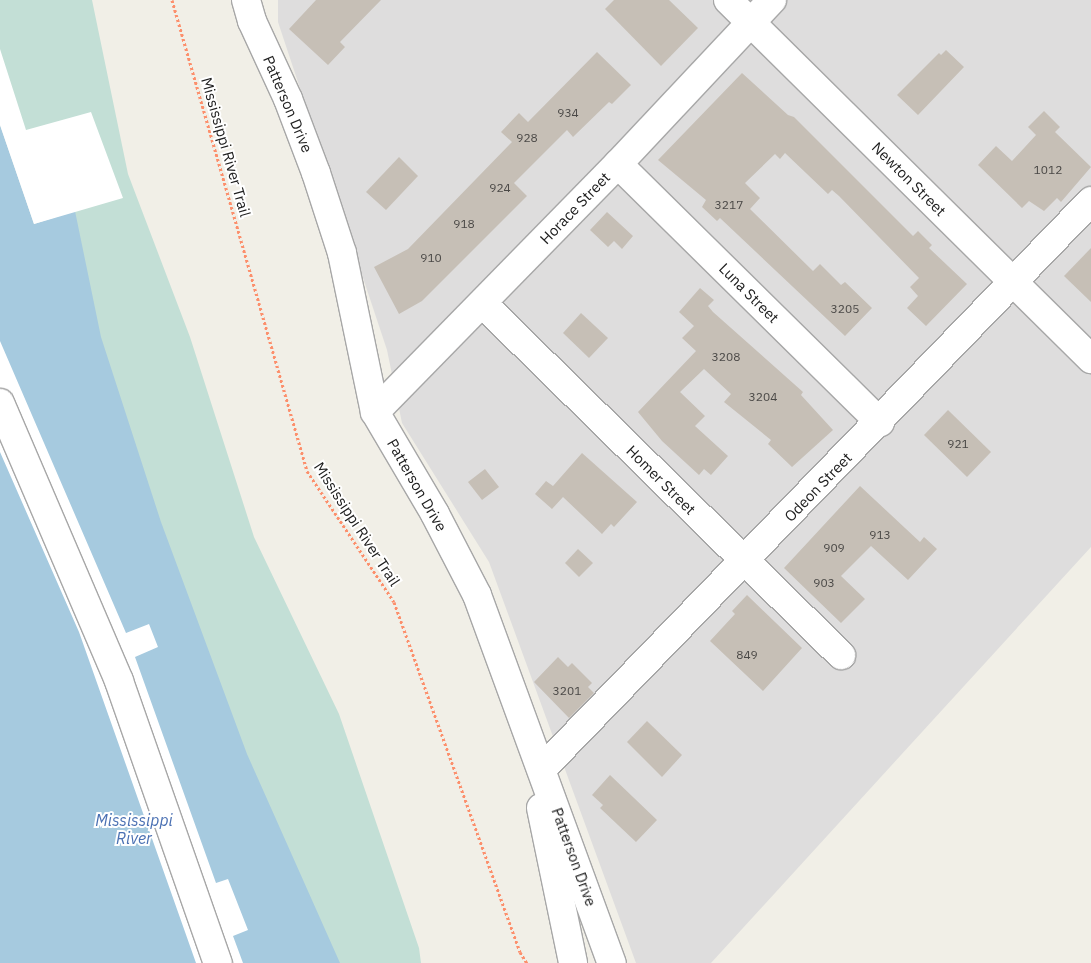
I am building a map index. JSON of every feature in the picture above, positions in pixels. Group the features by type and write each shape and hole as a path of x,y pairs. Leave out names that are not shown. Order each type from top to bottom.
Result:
{"street":[{"name":"Patterson Drive","path":"246,0 252,21 288,99 316,173 342,253 375,412 435,514 478,595 612,963"},
{"name":"Newton Street","path":"728,0 1091,359"},
{"name":"Horace Street","path":"375,412 618,164 772,0"},
{"name":"Luna Street","path":"618,164 880,422"},
{"name":"Odeon Street","path":"542,769 745,563 1012,281 1091,202"},
{"name":"Homer Street","path":"482,304 841,655"},
{"path":"0,403 119,681 218,963"},
{"path":"542,769 540,802 574,963"}],"path":[{"name":"Mississippi River Trail","path":"172,0 307,471 394,602 520,952 527,963"}],"shaded area":[{"path":"0,0 92,0 128,174 190,337 254,537 339,714 419,948 421,963 306,963 26,131 0,125"},
{"path":"278,0 1091,0 1091,547 711,963 636,963 489,562 402,423 387,350 278,22"}],"water":[{"name":"Mississippi River","path":"0,125 34,224 75,211 101,337 161,522 247,754 340,963 0,963"}],"pier":[{"path":"0,49 26,130 91,112 123,198 34,224 0,125"},
{"path":"0,341 126,633 149,624 158,647 135,657 216,883 228,879 248,930 233,936 243,963 196,963 79,632 0,452"}],"building":[{"path":"316,0 381,0 340,42 345,47 328,65 289,29"},
{"path":"614,0 669,0 698,28 661,66 605,9"},
{"path":"946,50 964,67 918,115 897,95 939,53 941,55"},
{"path":"597,52 631,85 612,104 609,102 573,137 567,130 514,183 527,196 422,301 399,314 374,267 408,249 512,142 501,132 519,113 528,122"},
{"path":"742,73 788,115 794,117 913,236 918,231 932,245 929,248 967,284 926,326 907,308 918,296 910,287 919,278 839,196 832,190 828,194 785,153 780,159 775,154 745,183 760,198 750,209 813,271 820,264 841,285 845,282 872,308 845,336 720,218 717,221 702,207 706,200 658,160"},
{"path":"1044,111 1060,127 1055,132 1091,167 1061,202 1057,198 1044,211 1029,201 1022,208 978,165 996,146 1012,161 1036,135 1028,127"},
{"path":"399,157 418,176 386,210 366,192"},
{"path":"607,212 633,236 622,249 614,241 608,247 590,230"},
{"path":"1091,248 1091,302 1064,276"},
{"path":"700,288 714,300 708,306 713,312 803,392 801,395 833,430 792,467 768,444 771,440 724,402 731,394 704,369 680,392 705,416 695,426 728,456 711,475 704,469 699,475 662,441 638,412 696,351 682,338 694,326 679,312"},
{"path":"581,313 608,338 589,358 563,333"},
{"path":"948,410 991,452 967,477 924,435"},
{"path":"582,453 637,502 614,527 611,524 602,534 563,497 552,509 535,494 546,481 553,486"},
{"path":"485,469 499,487 482,500 468,482"},
{"path":"860,486 920,542 924,537 937,549 908,580 871,546 841,576 865,599 841,623 784,568"},
{"path":"578,549 593,563 579,577 565,563"},
{"path":"747,595 802,648 763,691 710,641 735,614 732,611"},
{"path":"558,657 568,667 572,663 592,683 588,687 594,693 569,718 534,682"},
{"path":"647,721 682,755 662,777 627,742"},
{"path":"610,775 657,820 636,842 600,808 603,805 592,795"}]}
